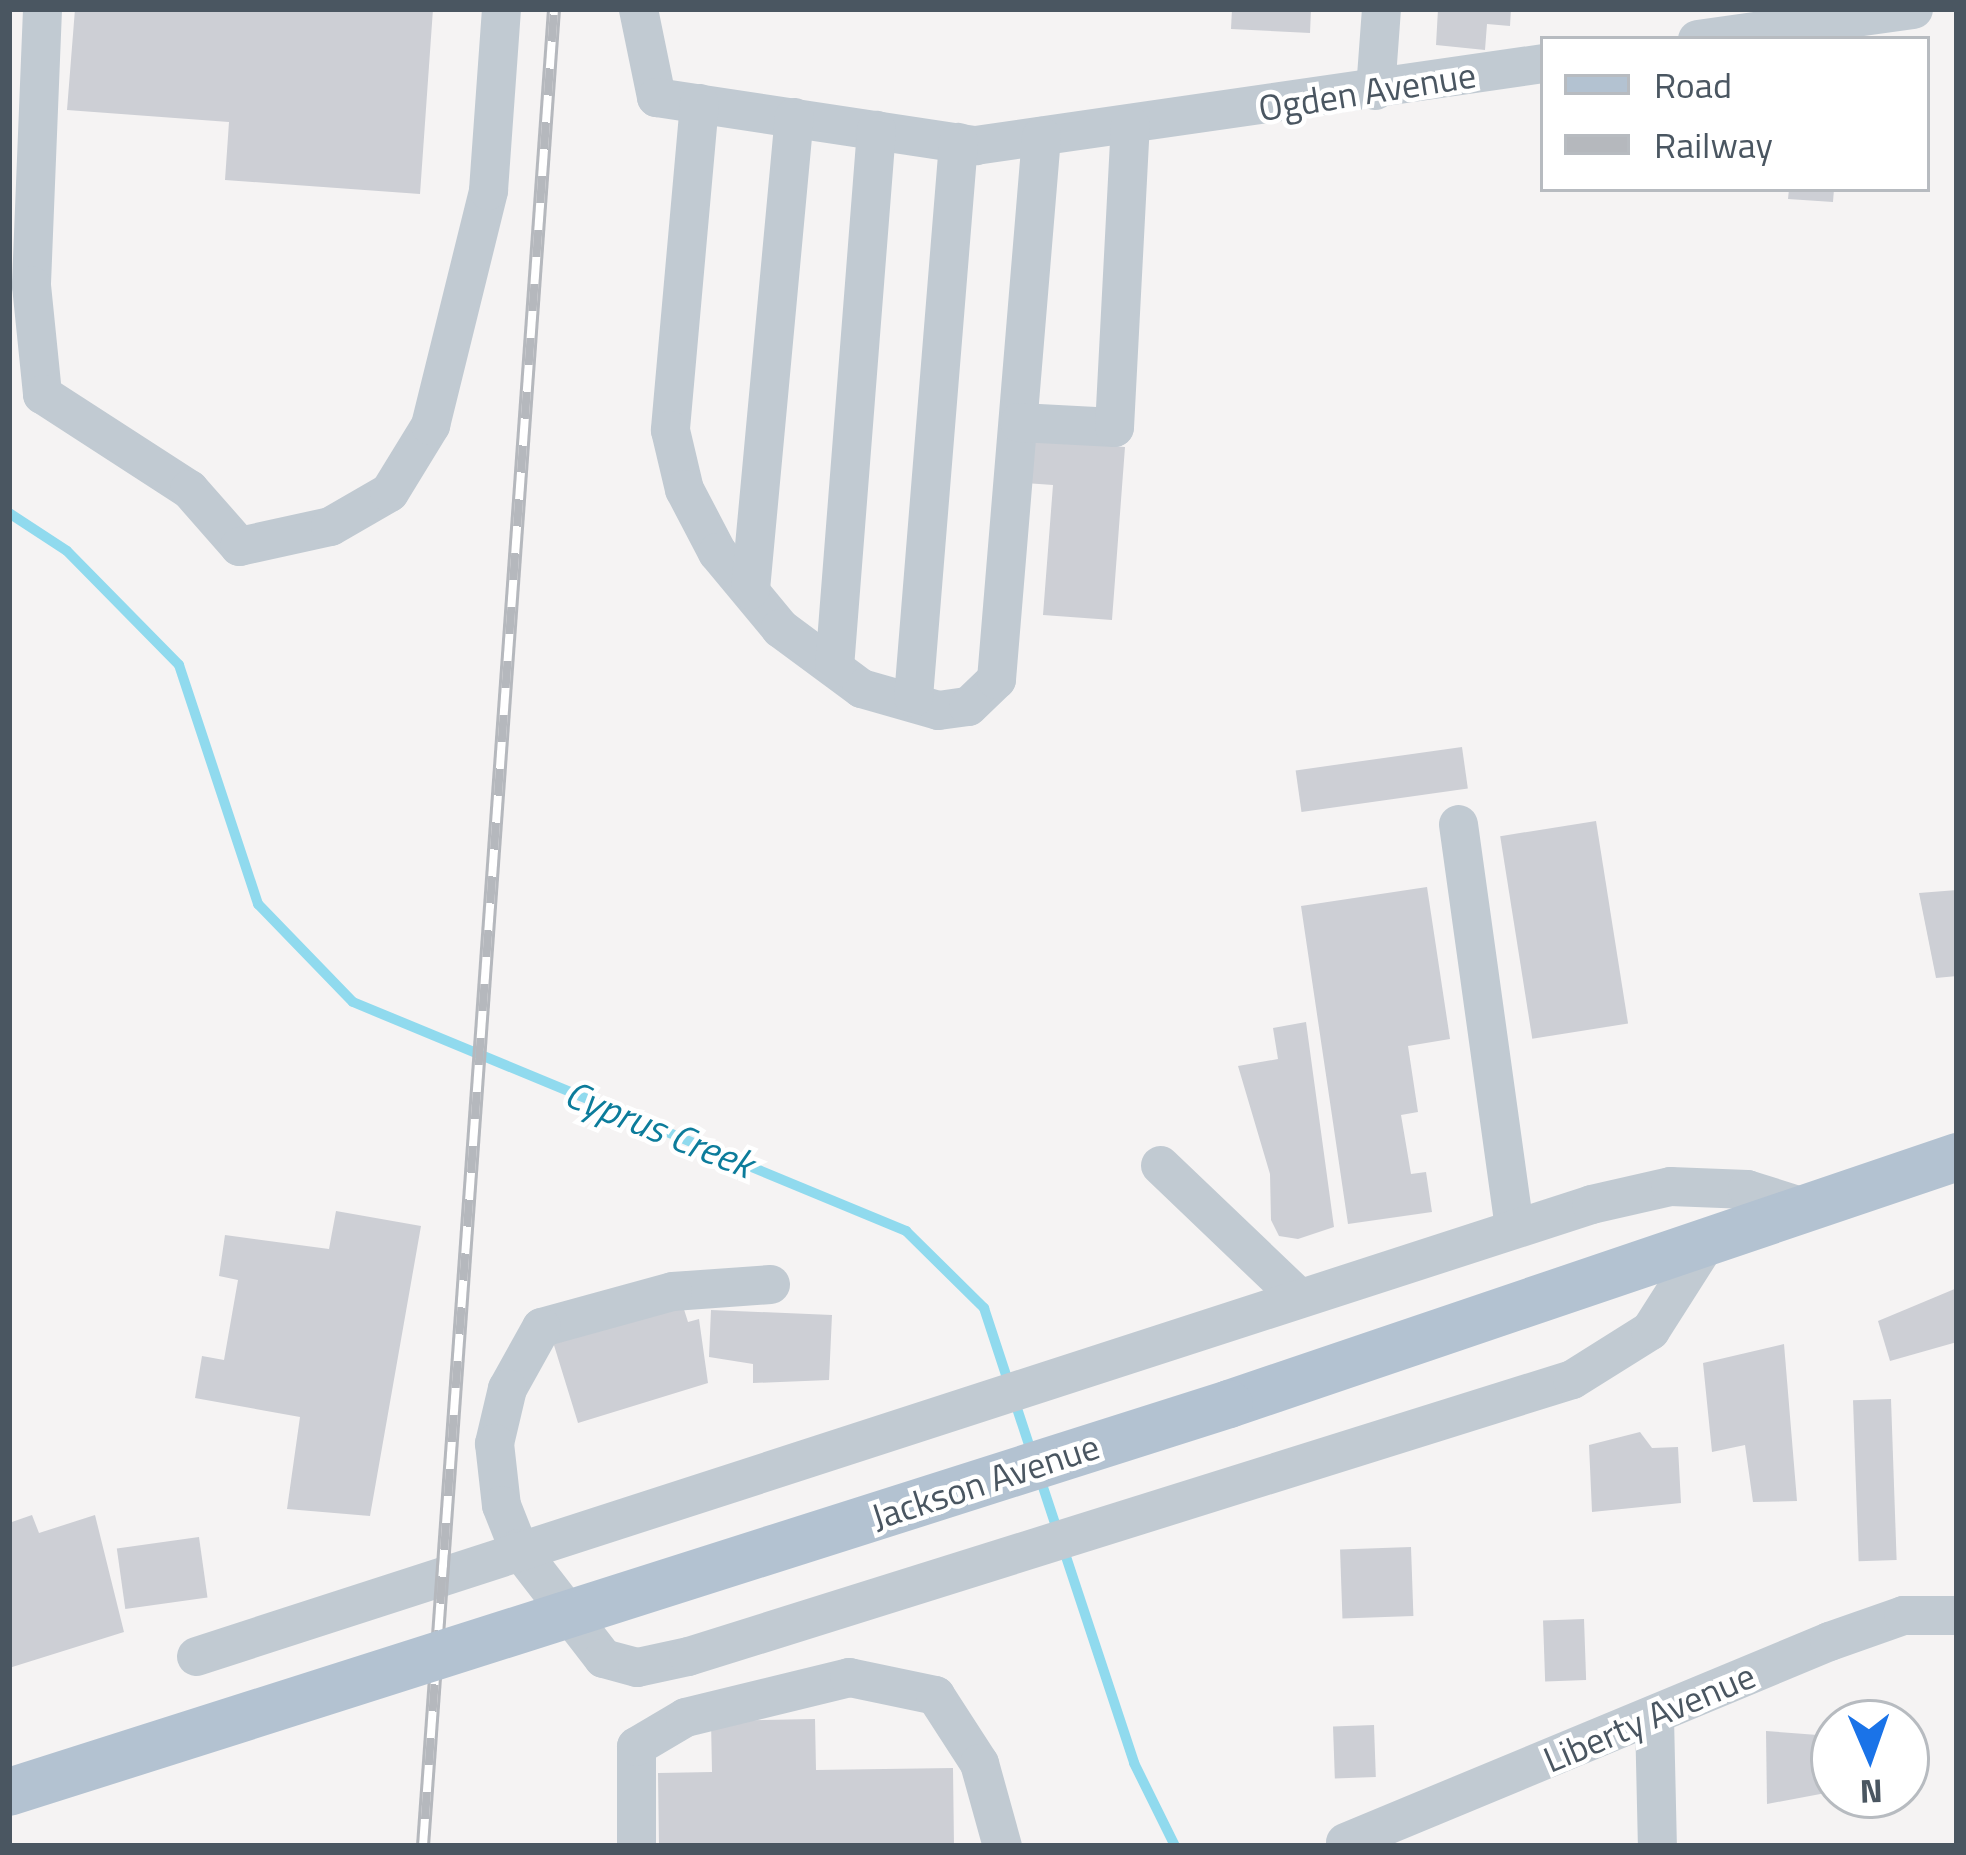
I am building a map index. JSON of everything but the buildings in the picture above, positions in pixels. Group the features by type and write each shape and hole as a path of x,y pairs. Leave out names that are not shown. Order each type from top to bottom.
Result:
{"main road":[{"name":"Jackson Avenue","path":"9,1792 1228,1404 1957,1157"}],"street":[{"path":"42,9 31,285 42,394 189,489 239,546 330,526 389,492 430,425 488,190 501,9"},
{"name":"Ogden Avenue","path":"638,9 656,97 958,142 1191,118 1540,63"},
{"path":"1375,90 1381,9"},
{"path":"1715,36 1865,11 1913,9"},
{"path":"699,103 670,430 684,489 750,589 834,667 861,688 913,697 938,710 968,706 996,679 1041,136"},
{"path":"750,589 794,117"},
{"path":"1019,422 1114,427 1130,125"},
{"path":"834,667 876,130"},
{"path":"913,697 958,142"},
{"path":"1458,824 1514,1227"},
{"path":"1160,1165 1296,1295"},
{"path":"196,1656 930,1412 1514,1227 1670,1186 1747,1189 1807,1208"},
{"path":"770,1284 672,1291 541,1327 494,1443 518,1548 603,1658 637,1667 991,1563 1603,1364 1650,1330 1706,1242"},
{"name":"Liberty Avenue","path":"1346,1842 1903,1615 1957,1615"},
{"path":"636,1846 637,1746 685,1717 849,1677 935,1695 979,1763 1002,1846"},
{"path":"1654,1717 1657,1846"}],"waterway":[{"name":"Cyprus Creek","path":"9,513 67,551 179,665 258,904 353,1002 906,1231 984,1308 1032,1454"},
{"name":"Cyprus Creek","path":"1040,1478 1134,1763 1175,1846"}],"railway":[{"path":"423,1846 554,9"}]}
